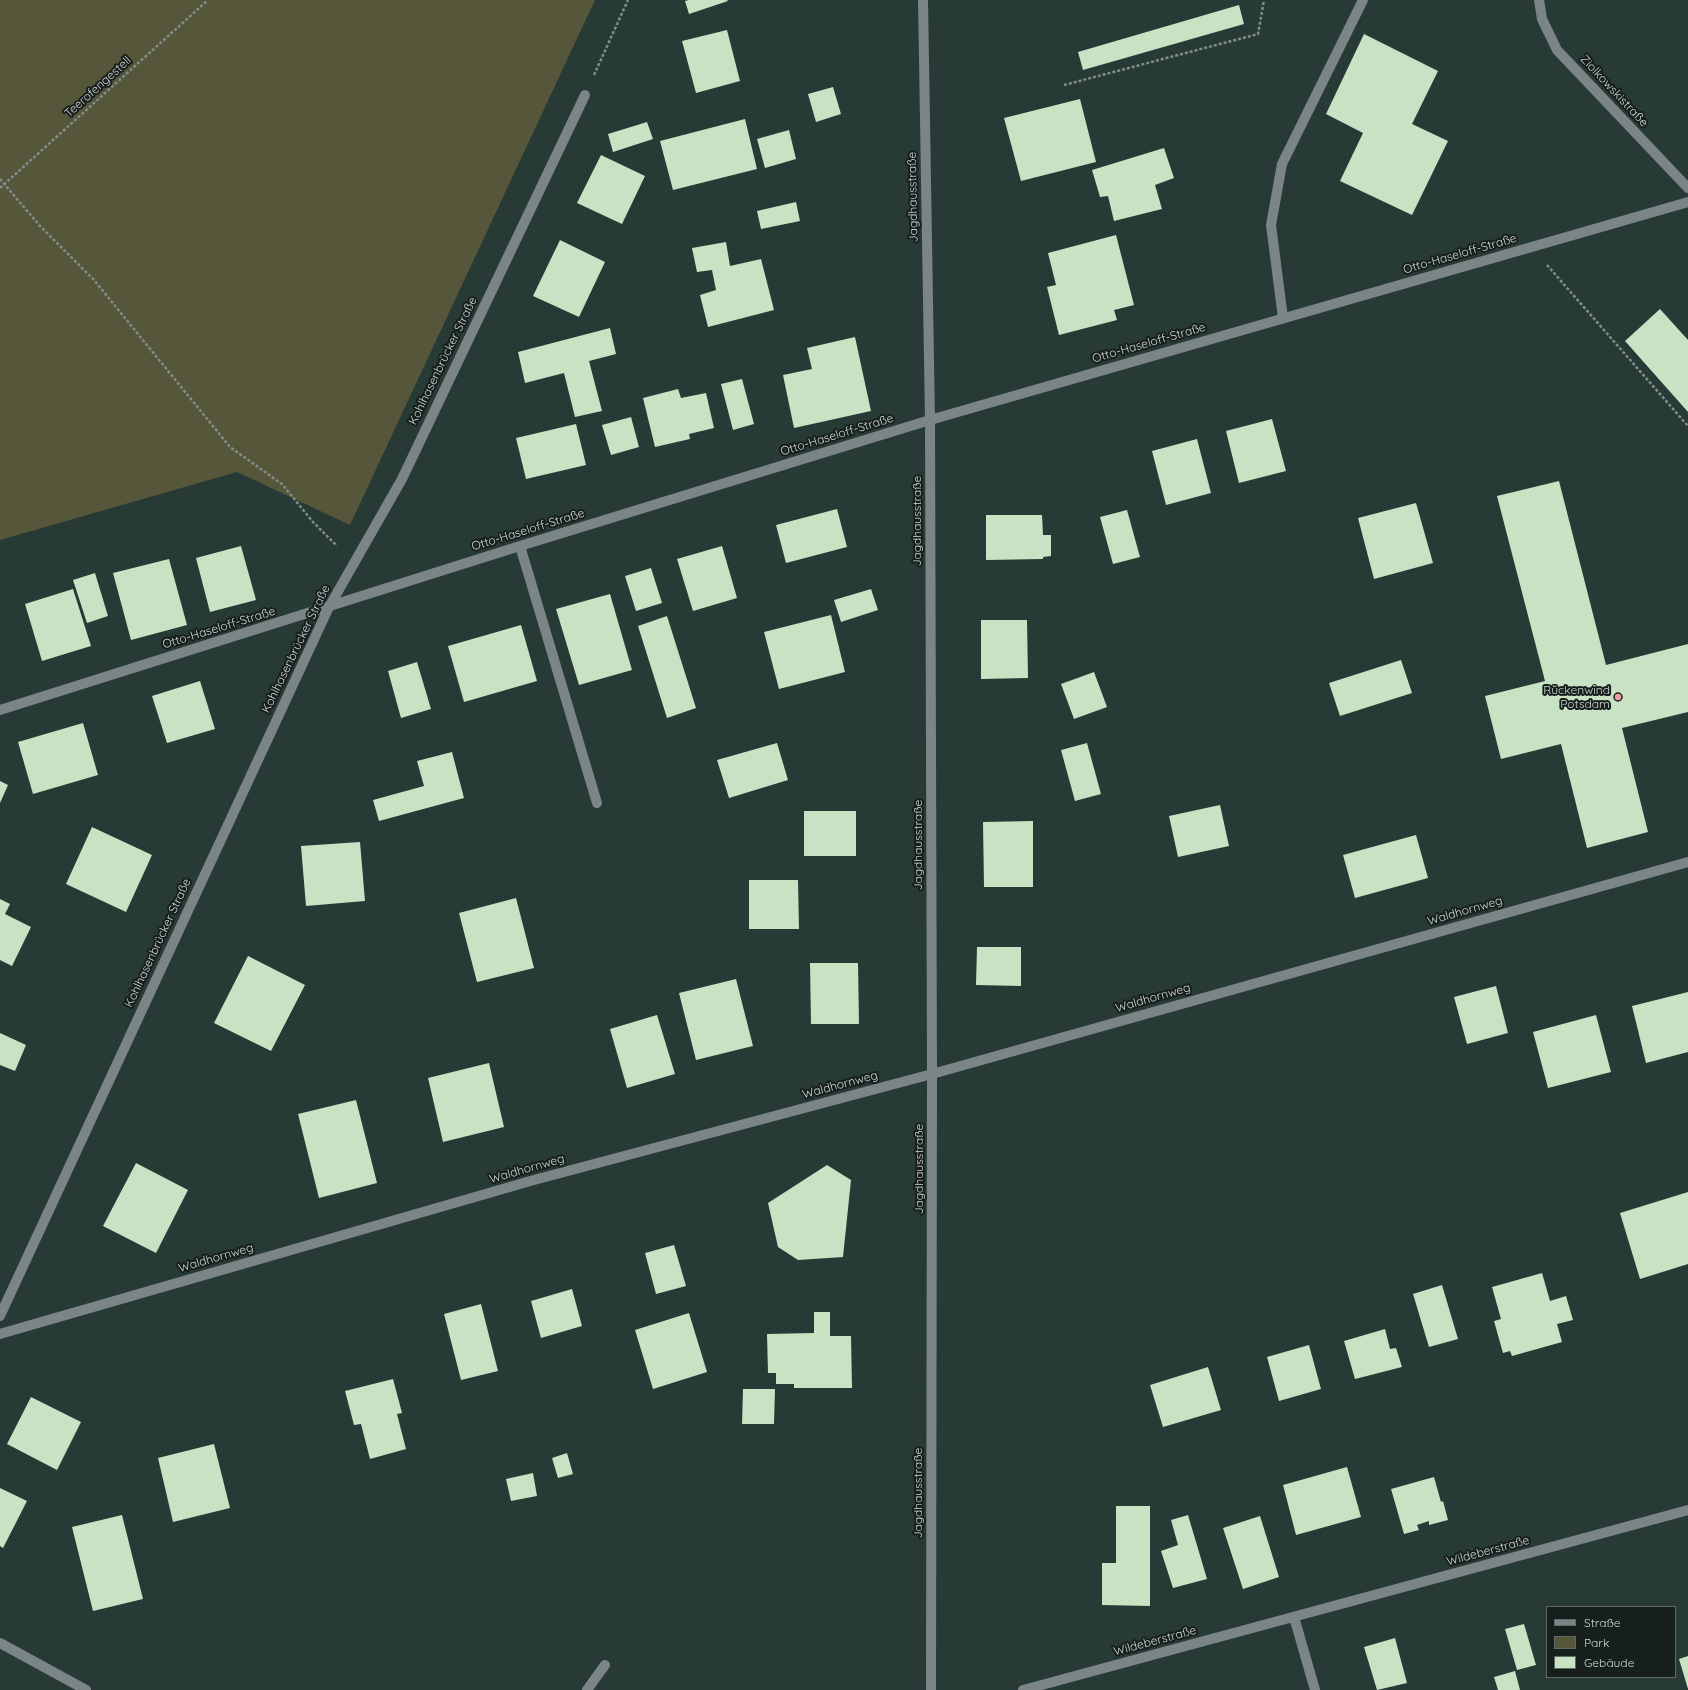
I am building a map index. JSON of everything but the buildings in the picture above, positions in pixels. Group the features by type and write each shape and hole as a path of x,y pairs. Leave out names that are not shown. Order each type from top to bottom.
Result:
{"street":[{"name":"Jagdhausstraße","path":"923,0 930,420 932,1074 931,1690"},
{"path":"1283,318 1271,225 1282,164 1363,0"},
{"name":"Ziolkowskistraße","path":"1539,0 1542,19 1557,50 1688,188"},
{"name":"Kohlhasenbrücker Straße","path":"0,1316 329,607 402,479 585,95"},
{"name":"Otto-Haseloff-Straße","path":"0,710 520,546 930,420 1688,202"},
{"path":"520,546 597,803"},
{"name":"Waldhornweg","path":"0,1334 534,1180 932,1074 1688,862"},
{"name":"Wildeberstraße","path":"1023,1690 1688,1510"},
{"path":"1294,1617 1315,1690"},
{"path":"0,1643 86,1690"},
{"path":"587,1690 605,1665"}],"path":[{"name":"Teerofengestell","path":"0,188 208,0"},
{"path":"585,95 628,0"},
{"path":"1064,85 1258,34 1264,0"},
{"path":"0,179 40,226 94,280 230,447 282,484 313,522 354,564"},
{"path":"1531,247 1688,426"}],"green space":[{"path":"0,0 595,0 350,525 237,472 0,540"}],"place":[{"name":"Rückenwind Potsdam","path":"1618,697"}]}
